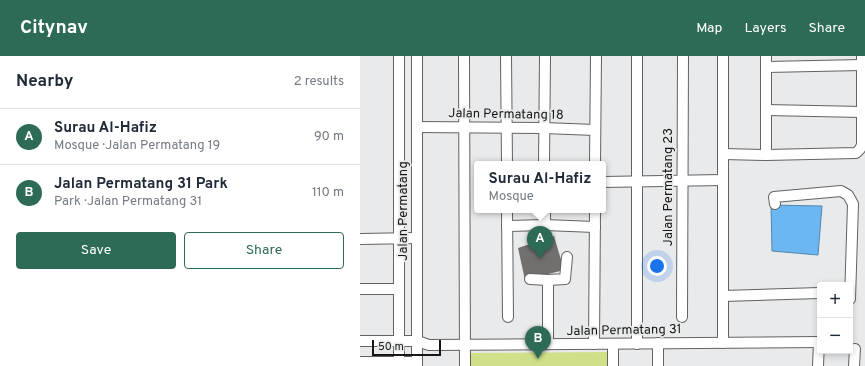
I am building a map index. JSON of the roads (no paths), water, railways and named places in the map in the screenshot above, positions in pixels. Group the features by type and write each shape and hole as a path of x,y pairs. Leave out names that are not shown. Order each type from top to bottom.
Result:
{"street":[{"name":"Jalan Permatang","path":"399,56 399,364"},
{"name":"Jalan Permatang","path":"417,56 417,364"},
{"path":"464,56 465,366"},
{"path":"506,56 507,161"},
{"path":"544,161 545,56"},
{"path":"595,161 596,56"},
{"path":"637,344 638,56"},
{"name":"Jalan Permatang 23","path":"682,317 683,56"},
{"path":"723,56 723,343"},
{"path":"766,56 766,155"},
{"path":"723,154 766,155 856,153 862,145 862,61 766,67"},
{"path":"766,110 862,112"},
{"name":"Jalan Permatang 18","path":"417,128 544,128 595,130"},
{"path":"606,182 723,180"},
{"path":"774,204 774,197 841,191 848,195 853,204 850,282"},
{"path":"507,213 508,316"},
{"path":"545,213 545,225"},
{"path":"594,344 595,213"},
{"path":"508,226 545,225 595,227"},
{"path":"360,239 417,238"},
{"path":"530,279 565,279 567,257"},
{"path":"548,280 548,344"},
{"path":"360,289 399,289"},
{"path":"723,296 817,293"},
{"path":"360,341 417,341 429,346 417,364 360,362"},
{"name":"Jalan Permatang 31","path":"429,346 817,342"},
{"path":"658,343 658,366"},
{"path":"612,344 613,366"},
{"path":"854,366 857,349"},
{"path":"818,366 819,354"}],"water":[{"path":"771,205 822,206 818,255 772,251"}],"place":[{"name":"Surau Al-Hafiz","path":"540,259"},
{"name":"Jalan Permatang 31 Park","path":"538,359"}]}
